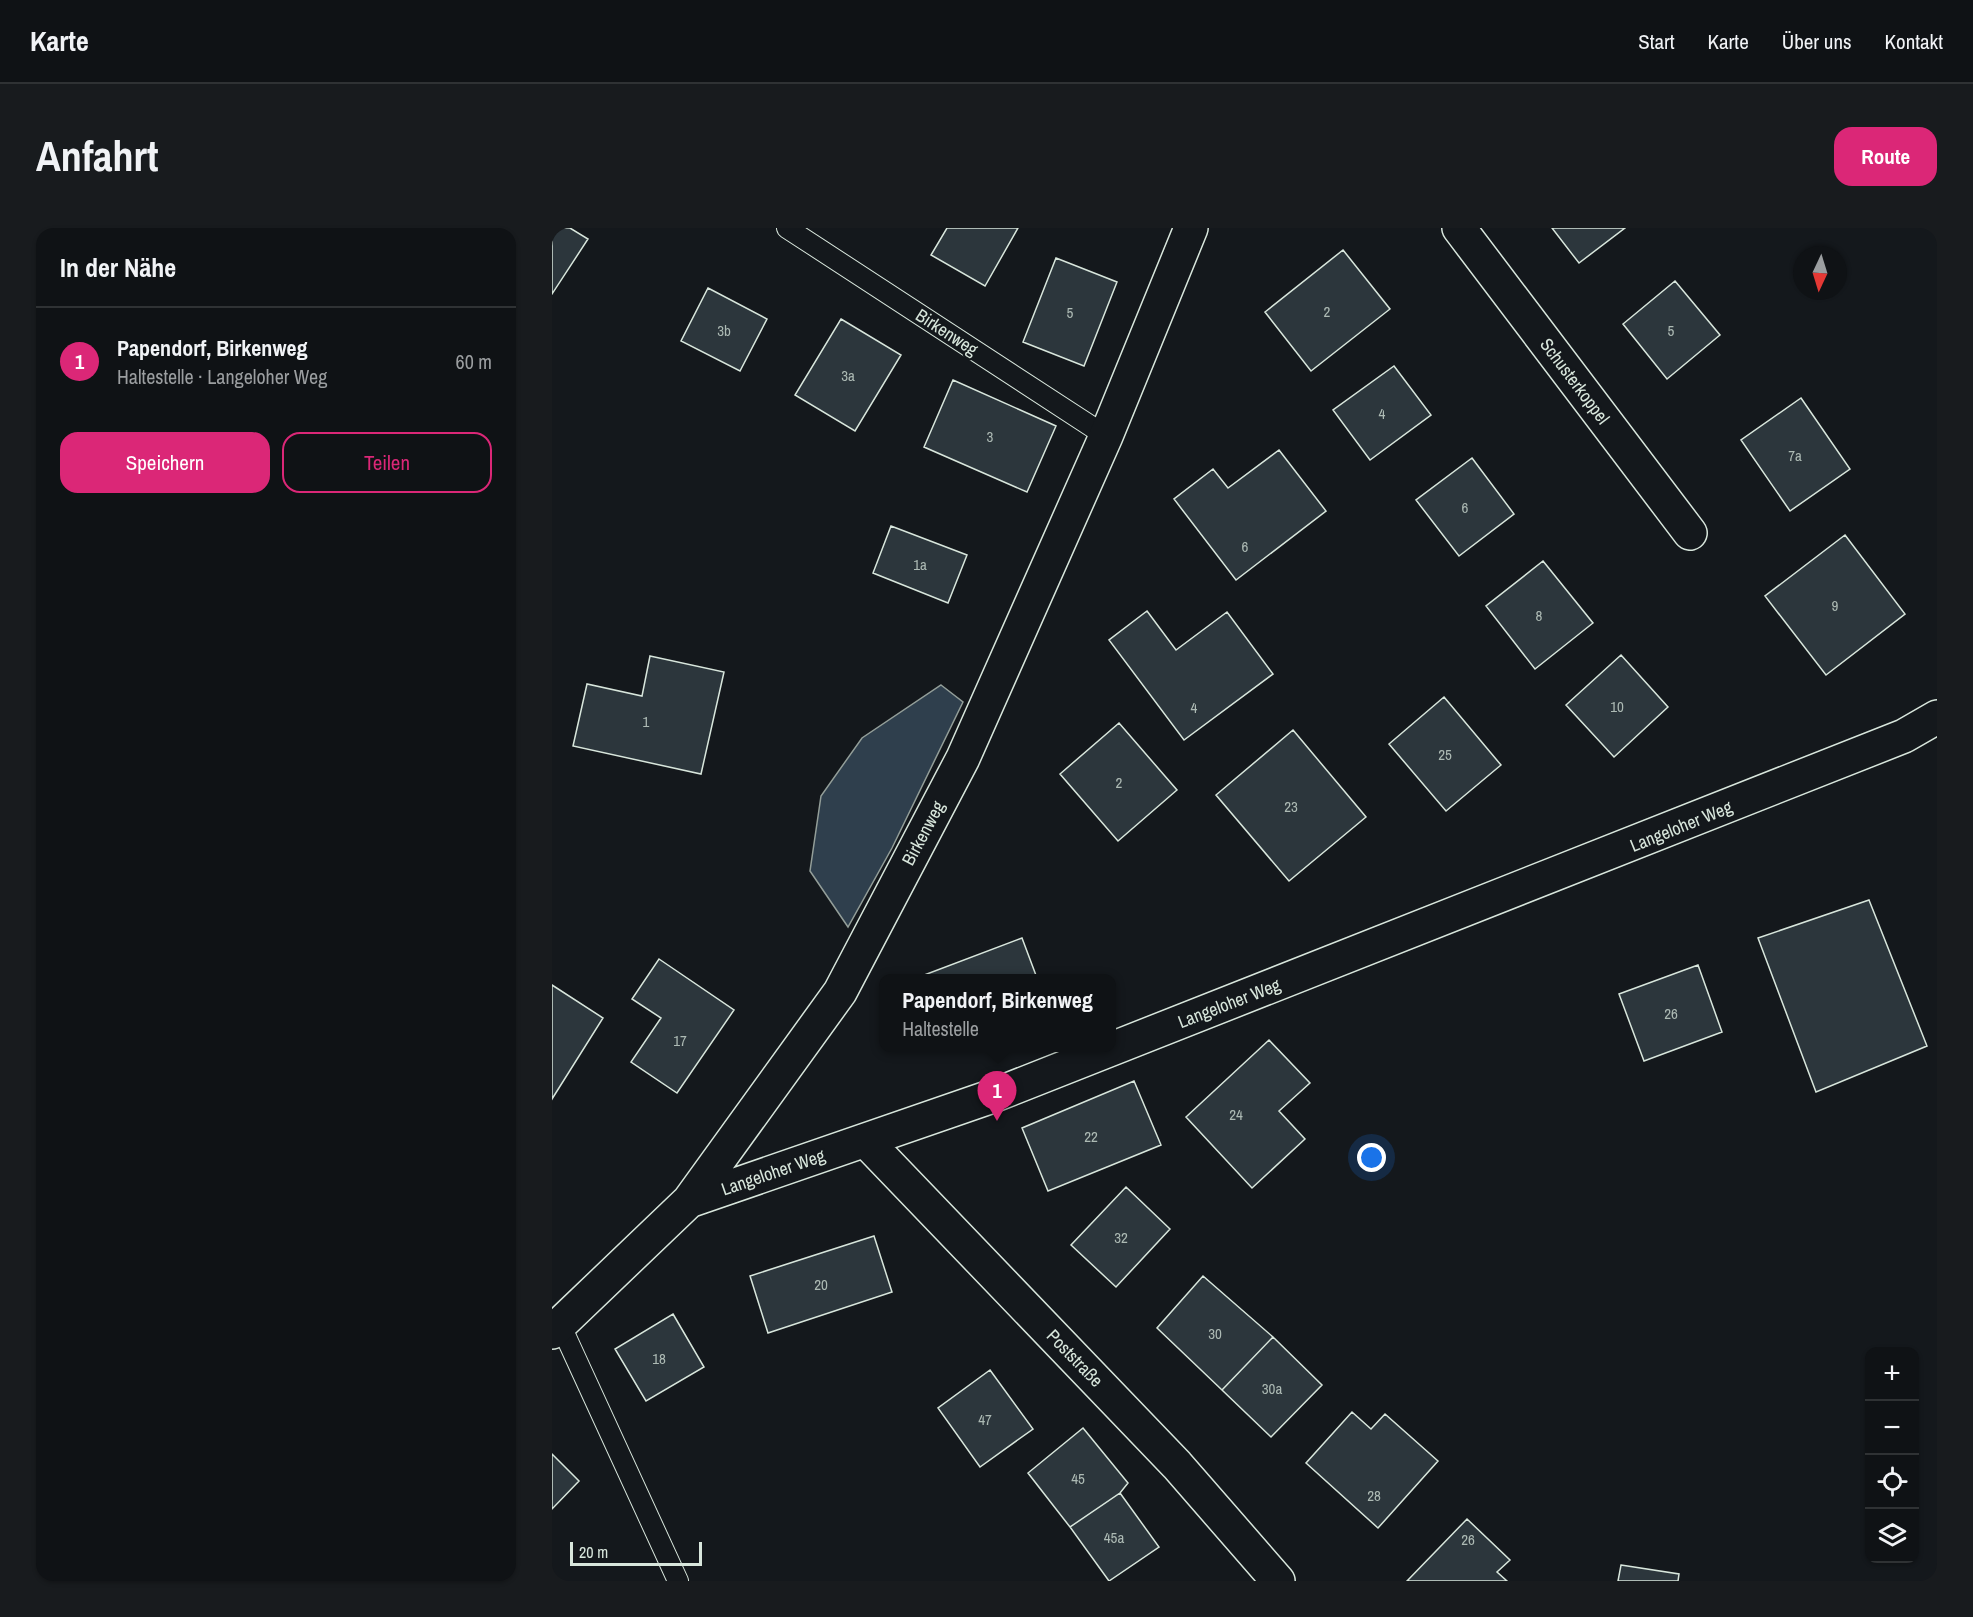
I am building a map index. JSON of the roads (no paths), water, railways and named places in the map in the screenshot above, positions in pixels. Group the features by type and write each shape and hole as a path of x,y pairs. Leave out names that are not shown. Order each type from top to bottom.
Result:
{"street":[{"name":"Birkenweg","path":"688,1201 840,992 963,758 1106,436 1191,228"},
{"name":"Schusterkoppel","path":"1459,228 1690,533"},
{"name":"Langeloher Weg","path":"1116,1048 1639,843 1904,736 1937,717"},
{"name":"Langeloher Weg","path":"556,1328 688,1201 1001,1093 1106,1052"},
{"name":"Poststraße","path":"866,1141 1177,1465 1278,1581"}],"lane":[{"name":"Birkenweg","path":"787,228 1106,436"},
{"path":"556,1328 678,1581"}],"water":[{"path":"941,685 963,702 892,848 848,927 810,871 821,796 862,738"}],"place":[{"name":"Papendorf, Birkenweg","path":"997,1121"}]}
